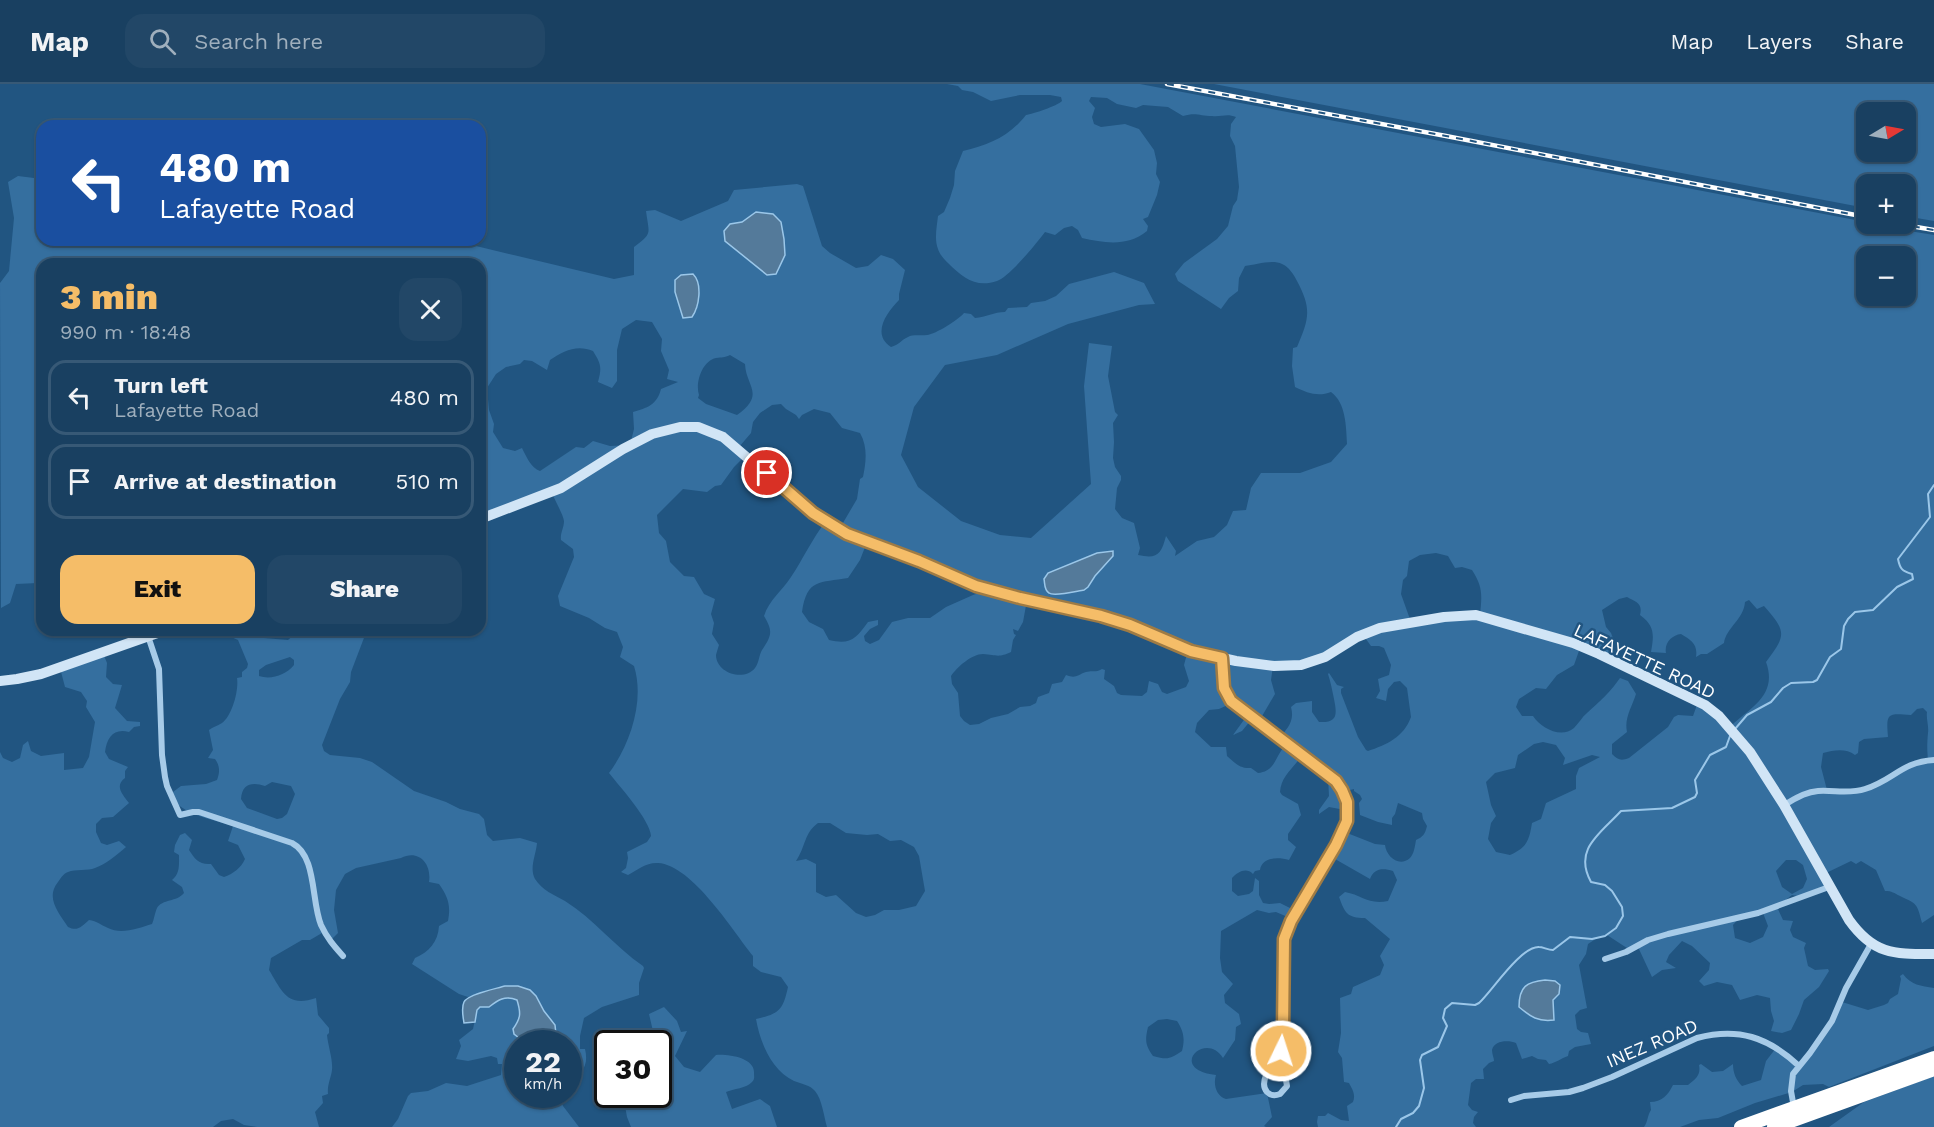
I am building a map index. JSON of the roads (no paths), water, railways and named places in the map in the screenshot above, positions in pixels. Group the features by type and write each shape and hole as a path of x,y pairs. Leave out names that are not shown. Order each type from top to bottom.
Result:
{"highway":[{"path":"1774,1127 1934,1058"},
{"path":"1741,1127 1796,1118 1934,1069"}],"street":[{"name":"LAFAYETTE ROAD","path":"486,517 561,488 623,449 652,434 666,429 698,428 723,437 752,459 813,513 849,535 919,561 976,586 1101,616 1130,625 1191,651 1274,666 1301,665 1325,657 1357,637 1380,628 1444,617 1476,615 1582,646 1712,709 1750,752 1784,805 1829,887 1859,934 1871,944"},
{"path":"0,681 41,674 148,636 159,669 165,777 180,815 199,812 292,843 302,850 308,862 317,912 322,926 329,941 343,956"},
{"path":"1222,658 1224,688 1231,701 1327,773 1342,790 1347,802 1347,821 1342,833 1291,921 1284,939 1281,1051 1287,1086 1280,1094 1273,1095 1266,1091 1263,1084 1266,1074 1281,1051"},
{"path":"1784,805 1810,792 1863,790 1880,783 1909,764 1934,760"},
{"path":"1605,959 1626,952 1648,940 1758,913 1829,887"},
{"path":"1796,1118 1792,1078 1832,1021 1846,988 1871,944 1892,952 1934,954"},
{"name":"INEZ ROAD","path":"1511,1100 1524,1096 1569,1092 1583,1088 1708,1035 1734,1033 1759,1039 1780,1049 1799,1066"}],"waterway":[{"path":"1735,729 1747,715 1771,702 1783,688 1791,683 1817,680 1830,657 1841,649 1844,626 1848,619 1855,612 1873,610 1897,587 1913,579 1912,574 1902,569 1898,559 1930,517 1928,494 1934,485"},
{"path":"1396,1127 1401,1119 1413,1113 1419,1106 1424,1088 1420,1060 1422,1055 1438,1047 1447,1026 1443,1018 1445,1009 1452,1003 1475,1005 1479,1003 1516,961 1532,949 1539,947 1553,950 1570,937 1592,939 1605,936 1616,928 1623,916 1622,907 1612,891 1605,885 1591,882 1586,870 1585,860 1591,843 1621,811 1672,808 1695,797 1697,793 1695,780 1710,755 1726,747 1730,736"}],"railway":[{"path":"1167,84 1856,215"},
{"path":"1916,227 1934,230"}]}
